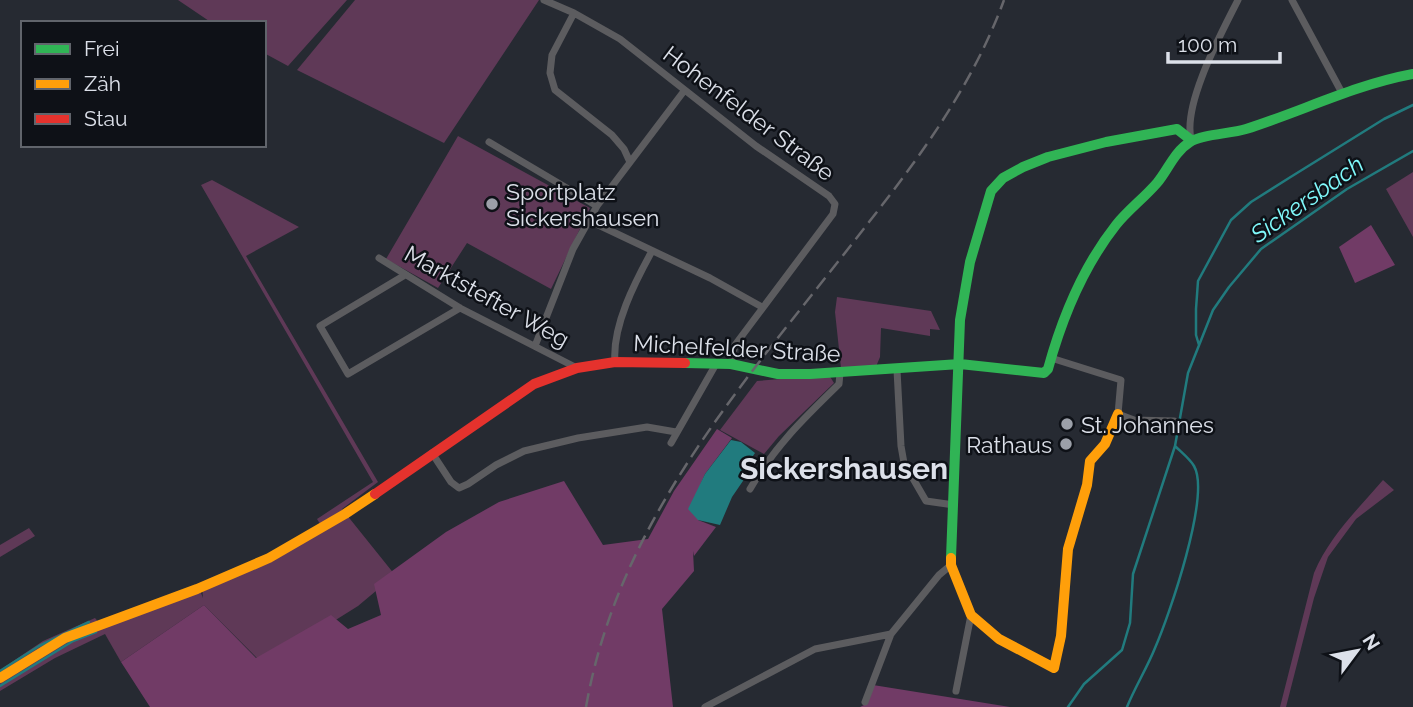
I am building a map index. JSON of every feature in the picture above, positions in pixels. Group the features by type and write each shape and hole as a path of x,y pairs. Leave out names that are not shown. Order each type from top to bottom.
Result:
{"street":[{"name":"Hohenfelder Straße","path":"544,0 574,13 620,39 756,146 829,196 835,204 833,214 735,345 731,364"},
{"path":"1191,140 1188,126 1198,90 1213,49 1238,0"},
{"path":"1292,0 1341,91"},
{"path":"574,13 552,54 550,72 555,90 612,135 629,160"},
{"path":"1191,140 1177,130 1075,148 1011,173 991,190 970,261 958,338 960,365 951,565 971,615 999,639 1054,668 1061,636 1068,549 1087,485 1086,459 1105,444 1118,414 1121,380 1051,358 1058,331 1070,304 1104,242 1191,140 1230,134 1341,91 1382,78 1413,74"},
{"path":"535,346 573,249 597,206 629,160 684,91"},
{"path":"489,142 597,206"},
{"path":"590,220 710,278 762,307"},
{"path":"615,362 615,342 636,281 652,251"},
{"name":"Marktstefter Weg","path":"379,258 460,309 577,368"},
{"path":"405,275 320,326 348,374 460,309"},
{"name":"Michelfelder Straße","path":"0,678 65,638 199,588 269,558 345,514 534,384 577,368 615,362 731,364 778,374 960,365 1044,373 1051,358"},
{"path":"671,443 716,364"},
{"path":"897,370 904,463 926,502 954,505"},
{"path":"750,489 784,438 839,384 840,373"},
{"path":"1118,414 1134,420 1174,421"},
{"path":"432,453 459,488 496,465 524,452 578,438 647,427 676,432"},
{"path":"865,702 891,634 933,582 951,565"},
{"path":"956,691 971,615"},
{"path":"705,707 815,649 891,634"}],"shaded area":[{"path":"178,0 347,0 288,66 266,54 266,21 209,21"},
{"path":"355,0 539,0 444,143 297,70"},
{"path":"458,136 590,208 551,289 467,243 438,288 386,259"},
{"path":"1413,172 1413,237 1386,189"},
{"path":"212,180 299,227 246,256 378,482 342,509 395,575 358,606 275,658 261,662 204,605 121,662 105,634 55,658 0,691 0,670 43,641 95,618 100,624 199,588 203,598 202,587 322,527 317,519 373,482 201,185"},
{"path":"1371,225 1395,265 1355,283 1339,247"},
{"path":"837,297 931,311 940,330 930,329 930,336 881,328 880,357 875,369 841,368 835,312"},
{"path":"829,375 834,383 764,454 720,430 757,381"},
{"path":"717,429 732,438 705,474 699,488 698,520 716,527 694,556 693,551 694,571 662,609 673,707 150,707 121,662 204,605 256,658 331,615 348,629 381,615 374,584 446,532 499,502 564,481 603,545 648,539 674,491"},
{"path":"1383,480 1394,490 1356,519 1328,557 1314,598 1286,707 1280,707 1314,573 1336,535"},
{"path":"29,528 35,536 0,557 0,545"},
{"path":"873,685 1010,707 860,707 864,705"}],"water":[{"path":"731,440 741,442 755,453 745,478 732,497 720,525 698,520 688,509 705,474"}],"waterway":[{"path":"1199,345 1196,335 1198,281 1231,220 1251,202 1384,119 1413,105"},
{"name":"Sickersbach","path":"1068,707 1084,684 1122,650 1130,623 1133,574 1175,446 1188,373 1213,310 1261,249 1347,189 1413,151"},
{"path":"1127,707 1161,632 1178,584 1193,528 1198,481 1194,466 1175,446"},
{"path":"0,671 39,646 89,622"},
{"path":"0,686 73,641 96,632"}],"railway":[{"path":"586,707 603,637 628,570 660,508 697,448 738,390 928,143 978,60 1004,0"}],"traffic: fast":[{"path":"685,363 731,364 778,374 960,364 1044,373 1048,369 1074,294 1093,258 1116,225 1157,183 1184,146 1202,137 1246,129 1349,91 1413,74"},
{"path":"951,558 960,320 970,262 991,191 1003,178 1023,167 1048,157 1106,142 1177,129 1191,140"}],"traffic: slow":[{"path":"951,558 951,565 971,615 999,639 1054,668 1061,636 1068,549 1087,485 1090,461 1105,444 1118,414"},
{"path":"0,678 65,638 197,589 269,558 375,494"}],"traffic: jam":[{"path":"375,494 534,384 577,368 615,362 685,363"}],"place":[{"name":"Sportplatz Sickershausen","path":"492,204"},
{"name":"St. Johannes","path":"1067,424"},
{"name":"Rathaus","path":"1066,444"}],"district":[{"name":"Sickershausen","path":"844,468"}]}
